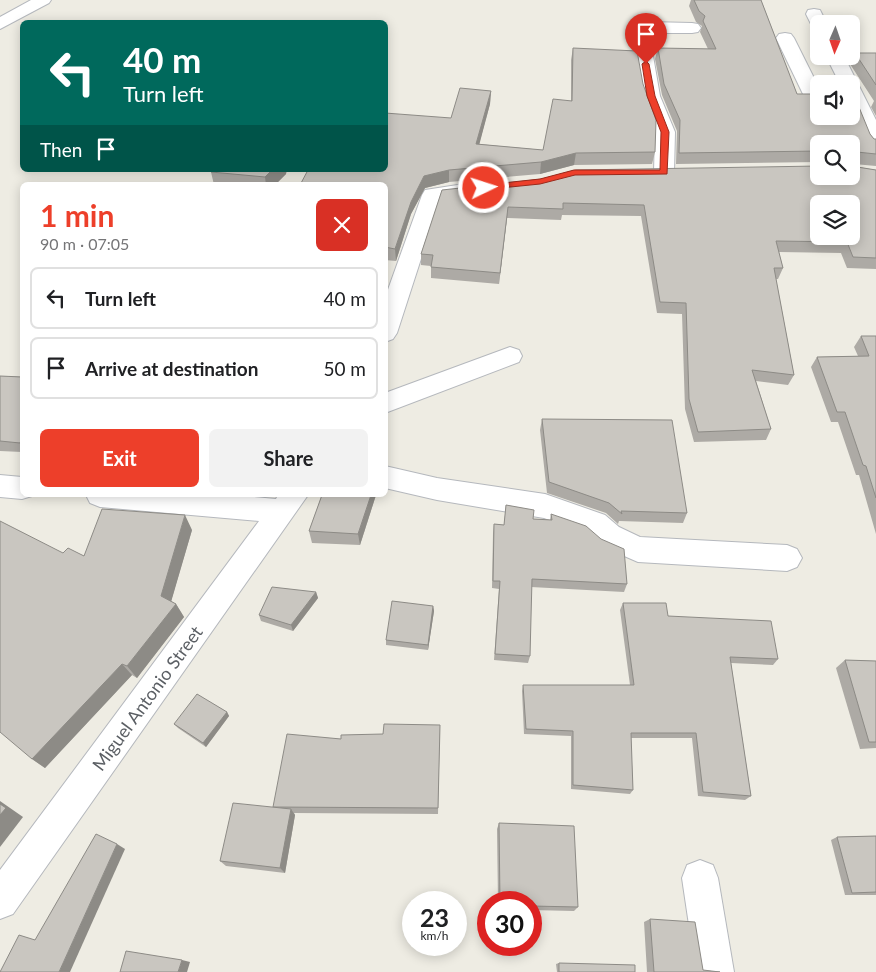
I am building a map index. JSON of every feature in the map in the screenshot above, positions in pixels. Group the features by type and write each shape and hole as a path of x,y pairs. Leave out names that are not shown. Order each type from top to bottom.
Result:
{"street":[{"path":"0,24 43,0"},
{"path":"664,172 665,132 651,96 640,31 649,27 692,28"},
{"path":"785,38 810,92"},
{"path":"860,109 876,144"},
{"path":"388,314 392,288 432,195 450,191 498,187"},
{"path":"388,402 510,356"},
{"path":"388,478 545,506 595,524 609,536 638,549 787,558"},
{"path":"0,486 20,488"},
{"path":"147,497 288,503"},
{"name":"Miguel Antonio Street","path":"0,901 288,503"},
{"path":"700,878 715,972"}],"building":[{"path":"694,0 761,0 797,94 810,94 810,125 860,125 860,110 870,134 876,139 876,154 860,152 860,135 810,135 810,151 679,153 680,120 664,84 658,48 716,49 703,21 705,16 699,11"},
{"path":"573,48 637,51 643,84 656,120 655,152 576,153 541,162 449,170 424,176 411,202 395,249 388,248 388,182 302,182 307,172 388,172 388,113 451,118 460,88 491,91 476,144 543,150 553,99 572,101"},
{"path":"860,53 876,53 876,85 860,61"},
{"path":"810,166 810,185 860,185 860,167 876,170 876,258 853,257 848,245 860,245 860,195 810,195 810,241 776,241 783,268 774,268 794,375 752,370 771,429 698,432 689,399 686,303 660,302 644,205 563,203 563,209 508,207 500,273 431,267 433,255 421,254 442,190 542,179 576,170"},
{"path":"211,172 270,172 265,177"},
{"path":"861,336 876,336 876,498 845,412 837,412 817,357 869,356"},
{"path":"0,376 20,377 20,443 0,441"},
{"path":"542,419 672,420 687,513 621,511 622,514 609,503 549,482"},
{"path":"321,497 370,497 358,534 309,531"},
{"path":"506,505 534,510 533,519 552,520 551,514 586,526 601,539 624,549 627,584 532,579 530,656 495,654 500,581 493,581 494,524 504,525"},
{"path":"102,509 185,515 161,596 176,604 127,666 122,664 32,759 0,732 0,521 63,553 68,548 84,556"},
{"path":"272,587 316,592 291,625 259,615"},
{"path":"392,601 433,606 428,645 386,640"},
{"path":"623,603 666,603 668,616 771,621 778,659 730,657 751,796 703,792 696,733 631,733 633,790 573,785 573,731 526,729 523,685 634,685"},
{"path":"845,660 876,661 876,742 869,742"},
{"path":"197,694 227,712 203,743 174,724"},
{"path":"384,724 440,725 438,808 273,807 287,734 341,739 341,735 383,734"},
{"path":"233,803 291,809 280,868 220,861"},
{"path":"0,804 6,808 0,815"},
{"path":"499,823 574,826 578,907 542,906 542,891 500,891"},
{"path":"96,834 117,844 59,972 0,972 19,935 35,940"},
{"path":"876,836 876,892 852,893 837,837"},
{"path":"650,919 695,922 703,970 720,972 654,972"},
{"path":"126,951 182,960 178,972 120,972"},
{"path":"559,963 635,965 635,972 559,972"}],"route":[{"path":"484,188 540,182 574,173 664,172 665,132 651,96 646,64"}]}
